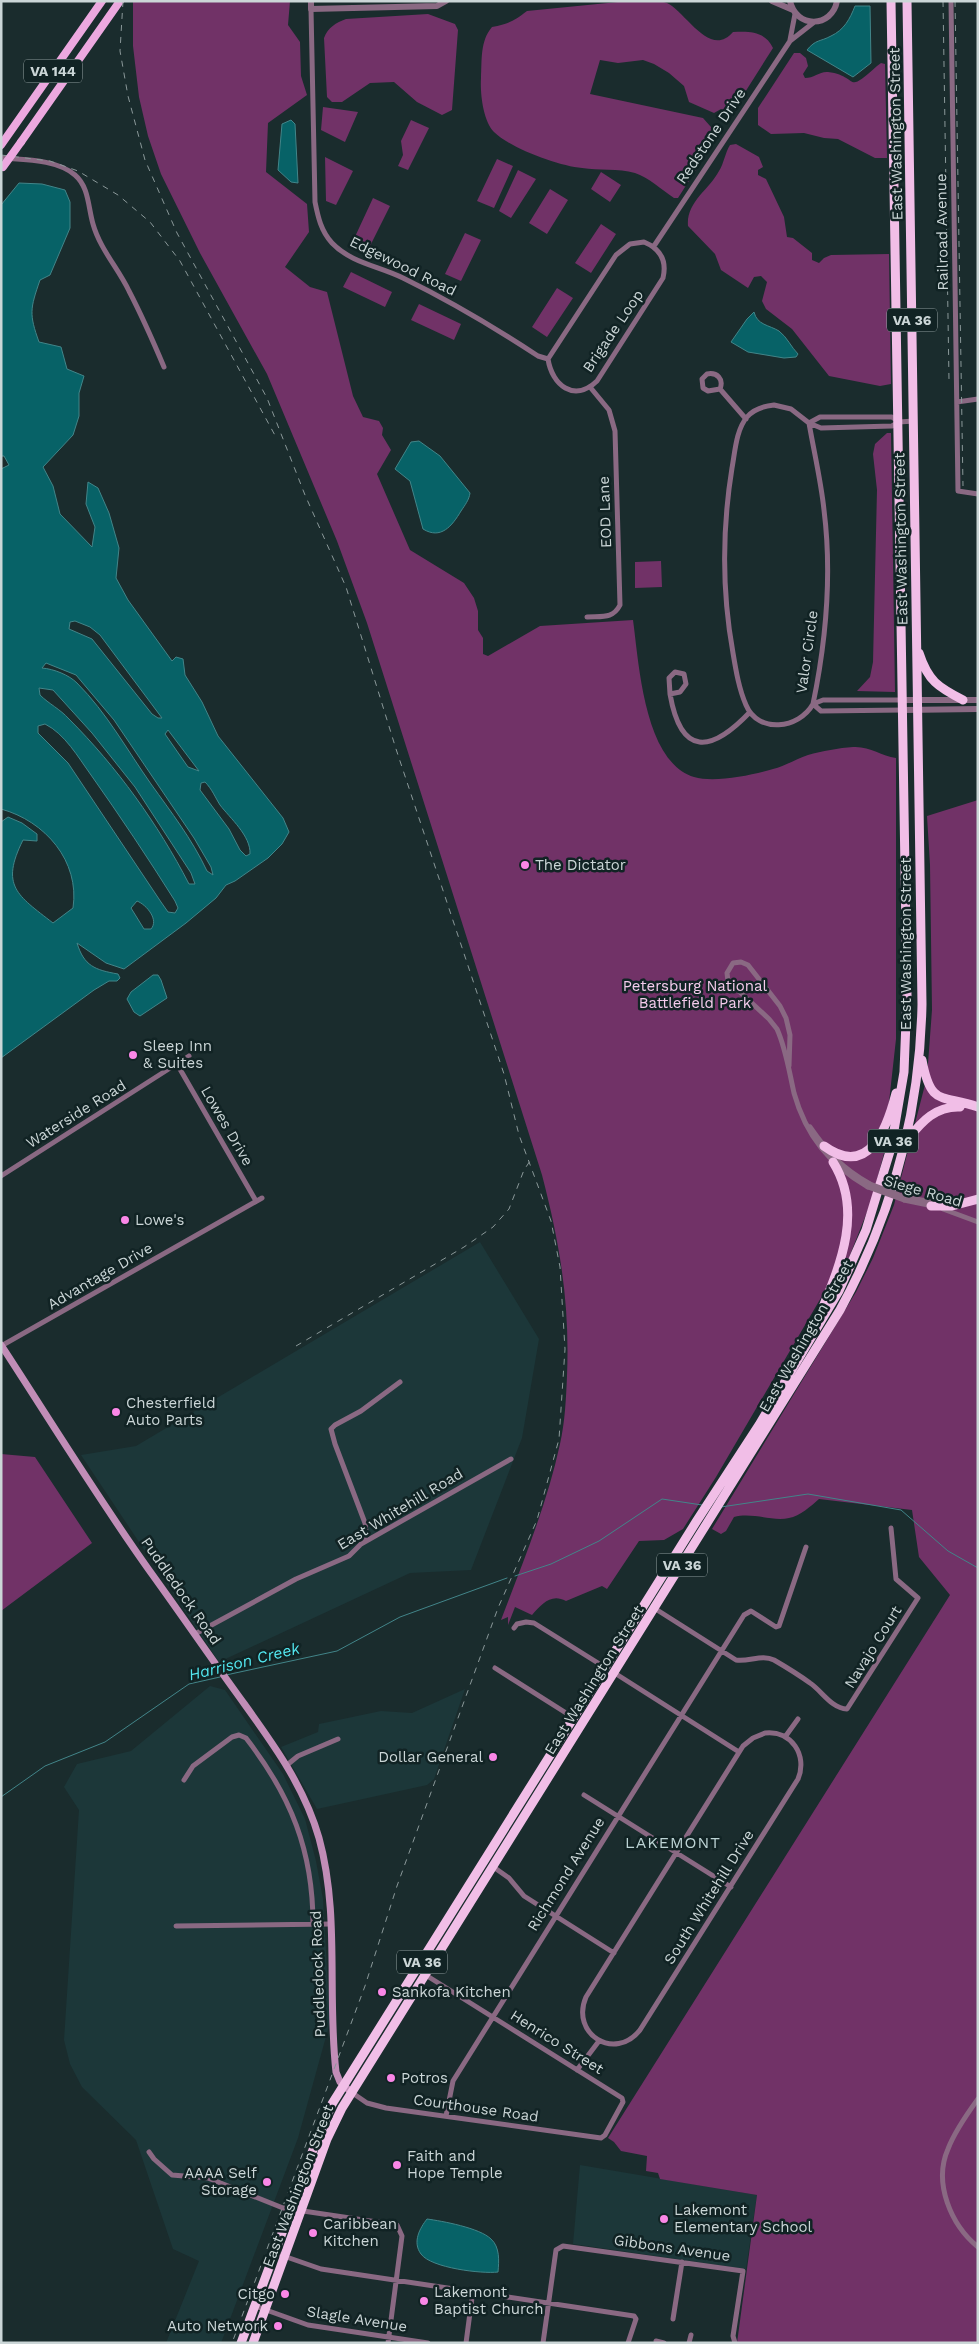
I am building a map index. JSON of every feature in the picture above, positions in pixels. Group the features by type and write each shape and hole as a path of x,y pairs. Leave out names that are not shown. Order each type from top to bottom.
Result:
{"highway":[{"name":"East Washington Street","path":"241,2343 325,2119 808,1345 847,1274 872,1212 891,1148 904,1061 907,995 892,1"},
{"name":"East Washington Street","path":"253,2343 327,2139 351,2092 494,1867 817,1349 857,1280 886,1211 906,1141 914,1098 920,1048 922,1004 916,705 914,421 907,1"},
{"path":"916,640 926,670 932,680 942,689 963,700"},
{"path":"920,1048 925,1075 933,1091 945,1100 978,1107"},
{"path":"824,1146 834,1153 852,1156 866,1152 876,1145 889,1119 904,1061"},
{"path":"906,1141 922,1122 936,1112 956,1107 978,1112"},
{"path":"808,1345 836,1276 847,1231 846,1192 839,1172 833,1162"},
{"path":"932,1204 956,1202 978,1194"},
{"path":"932,1204 952,1206 978,1199"}],"main road":[{"name":"VA 144","path":"3,143 102,1"},
{"name":"VA 144","path":"2,169 120,1"},
{"name":"Puddledock Road","path":"2,1346 126,1537 287,1765 306,1801 318,1836 326,1870 337,2077 351,2092"}],"street":[{"path":"311,5 437,6 446,1"},
{"path":"772,1 807,21 814,22 829,17 834,11 837,1"},
{"path":"790,1 794,12"},
{"name":"Railroad Avenue","path":"951,1 958,491 978,494"},
{"name":"Edgewood Road","path":"311,5 315,202 323,230 332,243 354,259 400,277 459,307 538,356 548,359"},
{"name":"Redstone Drive","path":"790,41 794,12"},
{"name":"Redstone Drive","path":"654,246 686,195 790,41 814,22"},
{"path":"1,158 30,160 59,166 79,179 85,190 94,229 107,256 128,289 164,367"},
{"path":"548,359 616,255 630,244 644,242 654,246"},
{"name":"Brigade Loop","path":"548,359 551,373 563,387 571,390 590,387 597,381 663,278 664,261 654,246"},
{"name":"EOD Lane","path":"588,617 610,616 616,612 620,605 614,423 606,405 590,387"},
{"path":"720,389 746,419"},
{"path":"957,402 978,399"},
{"path":"670,694 680,692 685,687 686,678 681,672 675,672 670,675 670,694 680,728 689,738 698,742 709,742 719,738 750,712 742,695 730,637 724,566 729,489 739,432 746,419 761,408 774,405 791,410 817,428 892,426 899,422 914,421"},
{"path":"809,423 820,417 892,417 899,422"},
{"name":"Valor Circle","path":"750,712 760,721 776,726 799,719 805,715 813,704 825,620 828,565 824,510 809,423"},
{"path":"978,700 916,705 903,710 821,712 813,704 823,700 903,700 916,705 978,709"},
{"name":"Siege Road","path":"789,1066 790,1035 784,1013 760,977 749,966 741,962 733,963 727,973 728,981 772,1022 780,1035 796,1101 814,1140 833,1162 869,1186 904,1199 932,1204 978,1222"},
{"path":"772,1022 781,1021 784,1013"},
{"name":"Waterside Road","path":"1,1176 189,1056"},
{"name":"Lowes Drive","path":"177,1064 256,1201"},
{"name":"Siege Road","path":"804,1118 824,1146 846,1169 869,1186"},
{"name":"Advantage Drive","path":"2,1346 262,1198"},
{"path":"361,1544 366,1532 366,1523 331,1429 386,1394 400,1382"},
{"name":"East Whitehill Road","path":"195,1634 305,1575 348,1556 361,1544 511,1459"},
{"name":"Navajo Court","path":"721,1651 742,1661 762,1658 773,1660 810,1683 825,1698 843,1709 849,1708 918,1598 896,1579 892,1528"},
{"name":"Richmond Avenue","path":"446,2116 453,2081 617,1816 748,1611 776,1627 779,1626 806,1547"},
{"path":"646,1604 721,1651"},
{"path":"514,1628 522,1622 534,1623 739,1752"},
{"path":"495,1668 583,1724"},
{"path":"577,2070 599,2041 585,2026 583,2008 586,1996 739,1752 748,1741 759,1735 774,1733 785,1737 798,1719"},
{"path":"184,1780 193,1766 232,1737 239,1735 246,1738 280,1788 296,1822 312,1882 313,1924"},
{"name":"South Whitehill Drive","path":"599,2041 611,2044 622,2043 637,2034 731,1887 800,1773 800,1756 795,1745 785,1737"},
{"path":"287,1765 298,1756 338,1739"},
{"path":"584,1795 731,1887"},
{"path":"486,1861 509,1878 524,1896 614,1953"},
{"path":"176,1926 330,1924"},
{"name":"Henrico Street","path":"418,1969 623,2099 605,2135 601,2138"},
{"name":"Courthouse Road","path":"351,2092 373,2105 601,2138"},
{"path":"978,2098 948,2149 944,2180 946,2199 952,2218 961,2232 978,2247"},
{"path":"149,2152 172,2175 208,2178 276,2205 291,2209 394,2224 401,2232 401,2252 389,2340"},
{"name":"Gibbons Avenue","path":"549,2302 555,2254 558,2248 563,2246 743,2271 733,2336 735,2343"},
{"path":"275,2253 321,2268 634,2316 636,2319 628,2343"},
{"path":"673,2319 682,2262"},
{"path":"466,2343 473,2290"},
{"path":"543,2343 549,2302"},
{"name":"Slagle Avenue","path":"255,2306 308,2325 389,2340 428,2343"},
{"path":"689,2343 691,2335"},
{"path":"656,2341 664,2343"}],"shaded area":[{"path":"480,1242 539,1339 522,1438 471,1570 410,1573 219,1662 81,1455 136,1446"},
{"path":"210,1686 225,1690 283,1774 305,1819 316,1861 323,1899 330,2022 298,2138 221,2343 166,2343 199,2261 173,2249 136,2140 82,2087 70,2064 64,2040 79,1810 64,1787 77,1764 131,1751"},
{"path":"465,1689 434,1779 427,1785 317,1809 281,1747 318,1732 319,1724 381,1711 412,1713"},
{"name":"Lakemont Elementary School","path":"580,2165 757,2195 746,2269 573,2244"}],"green space":[{"name":"Petersburg National Battlefield Park","path":"133,1 290,1 288,25 300,42 301,76 307,95 268,123 266,172 307,204 309,232 285,267 310,287 327,292 353,396 363,417 379,421 383,428 382,435 391,450 377,474 410,550 464,583 474,598 478,611 478,630 483,638 483,654 488,656 540,626 633,620 642,685 654,732 664,752 677,768 694,777 723,779 744,776 777,768 808,755 848,747 865,748 896,758 896,1039 889,1102 882,1140 886,1138 887,1142 871,1202 840,1280 829,1284 716,1477 683,1529 664,1540 639,1541 607,1589 602,1586 566,1601 556,1598 551,1599 532,1615 515,1607 508,1625 508,1617 501,1620 534,1533 548,1489 560,1444 565,1410 568,1350 567,1324 559,1250 554,1225 542,1175 367,623 337,541 267,374 200,253 161,174 148,136 139,97 133,46"},
{"path":"628,1 667,3 707,37 716,40 724,39 733,32 751,32 766,38 773,48 735,108 727,112 721,109 714,113 689,102 684,86 669,73 654,64 643,60 618,63 600,60 590,94 703,118 718,135 678,198 674,198 635,173 572,167 523,150 494,132 485,114 481,91 482,58 485,38 492,27 511,22 527,11"},
{"path":"428,14 455,24 458,30 452,110 442,115 417,102 394,82 370,83 342,102 332,102 327,97 324,38 333,26 346,19"},
{"path":"794,53 800,53 806,58 808,66 803,74 805,78 828,72 838,74 855,82 881,63 885,64 887,158 875,158 838,139 804,133 771,134 758,125 758,108"},
{"path":"323,107 358,112 345,142 321,130"},
{"path":"411,120 429,128 408,170 398,166 403,155 401,141"},
{"path":"736,144 759,157 763,167 758,170 758,175 766,179 784,217 787,237 793,238 812,253 812,260 819,263 831,255 889,254 891,384 880,386 829,376 792,329 766,309 762,301 767,282 761,276 754,277 748,288 721,270 715,254 688,226 688,218 694,203 715,178 730,145"},
{"path":"325,157 353,171 336,205 326,201"},
{"path":"497,159 513,166 494,208 477,201"},
{"path":"518,170 536,179 511,218 499,211"},
{"path":"601,172 621,185 610,202 591,189"},
{"path":"550,189 568,200 547,234 529,223"},
{"path":"373,198 390,206 369,248 353,241"},
{"path":"601,224 616,234 591,273 575,263"},
{"path":"465,233 481,240 461,281 445,274"},
{"path":"351,272 392,292 385,307 343,287"},
{"path":"557,288 573,298 547,337 532,327"},
{"path":"419,304 461,324 454,340 411,320"},
{"path":"887,433 891,433 895,692 857,691 870,677 873,662 877,490 873,454 875,444"},
{"path":"661,561 662,587 635,588 635,562"},
{"path":"978,800 978,2343 737,2343 757,2195 660,2179 658,2173 646,2171 647,2156 621,2151 608,2138 950,1595 919,1557 912,1510 819,1499 793,1517 776,1519 756,1516 734,1517 726,1531 721,1534 712,1529 856,1292 873,1258 894,1205 927,1077 932,1010 930,865 927,816"},
{"path":"1,1454 35,1457 92,1543 1,1611"}],"water":[{"path":"855,6 870,6 871,63 853,77 807,50 816,42 840,31 849,20"},
{"path":"291,120 295,124 298,183 291,182 278,170 282,124"},
{"path":"19,183 42,184 65,190 70,202 70,228 50,275 40,280 32,311 32,318 39,342 61,347 67,369 84,376 79,393 79,416 73,435 43,467 53,486 60,514 92,547 95,527 86,504 88,482 98,488 109,513 119,548 116,578 128,600 172,661 176,657 183,659 185,675 202,702 218,736 283,818 289,832 282,844 268,858 235,881 226,885 216,898 186,923 124,969 106,963 77,943 87,962 103,971 118,974 120,978 117,981 109,981 94,990 1,1058 1,822 8,817 22,823 37,834 37,841 23,840 13,868 13,879 16,888 30,905 53,923 73,908 74,891 71,874 65,859 56,845 32,823 1,809 1,469 9,465 4,456 1,456 1,205","holes":["75,621 90,627 100,635 162,718 152,714 92,639 69,629 70,622","46,663 76,675 114,720 194,838 211,867 213,875 207,871 181,826 98,707 70,677 42,668","39,688 53,690 92,733 135,787 191,873 195,884 189,884 150,818 120,776 87,737 62,712 40,695","45,724 71,746 175,901 178,908 175,913 168,912 68,763 38,733 38,726","168,730 199,771 188,767 165,734","205,782 212,790 220,805 244,834 250,854 246,856 240,850 229,829 200,790 201,783","137,901 148,909 153,917 154,921 151,929 144,929 131,908"]},
{"path":"754,312 758,320 782,333 798,354 796,357 784,358 748,352 731,342"},
{"path":"419,441 440,456 470,493 467,502 454,522 441,532 429,532 423,529 410,481 395,469 411,442"},
{"path":"153,975 158,975 167,998 140,1016 134,1012 127,999 131,992"},
{"path":"427,2219 470,2228 486,2235 496,2246 499,2259 498,2272 457,2269 427,2259 418,2249 417,2240"}],"waterway":[{"name":"Harrison Creek","path":"721,1507 808,1494 901,1510 948,1551 978,1568"},
{"name":"Harrison Creek","path":"515,1576 551,1564 599,1541 662,1499 702,1505"},
{"name":"Harrison Creek","path":"226,1675 337,1651 400,1617 507,1578"},
{"name":"Harrison Creek","path":"1,1797 45,1766 105,1742 189,1684 220,1677"}],"railway":[{"path":"123,1 120,51 128,96 145,160 177,233 267,398 305,495 346,587 396,749 504,1074 519,1135 551,1221 560,1267 565,1349 559,1439 537,1520 498,1608 397,1886 365,1986 232,2343"},
{"path":"943,1 949,380"},
{"path":"955,1 963,486"},
{"path":"1,155 50,161 78,171 118,195 150,222 180,261 277,439"},
{"path":"296,1346 464,1247 493,1227 509,1209 524,1170 530,1161"}],"place":[{"name":"The Dictator","path":"525,865"},
{"name":"Sleep Inn & Suites","path":"133,1055"},
{"name":"Lowe's","path":"125,1220"},
{"name":"Chesterfield Auto Parts","path":"116,1412"},
{"name":"Dollar General","path":"493,1757"},
{"name":"Sankofa Kitchen","path":"382,1992"},
{"name":"Potros","path":"391,2078"},
{"name":"Faith and Hope Temple","path":"397,2165"},
{"name":"AAAA Self Storage","path":"267,2182"},
{"name":"Lakemont Elementary School","path":"664,2219"},
{"name":"Caribbean Kitchen","path":"313,2233"},
{"name":"Citgo","path":"285,2294"},
{"name":"Lakemont Baptist Church","path":"424,2301"},
{"name":"Auto Network","path":"278,2326"}],"district":[{"name":"LAKEMONT","path":"673,1842"}]}
